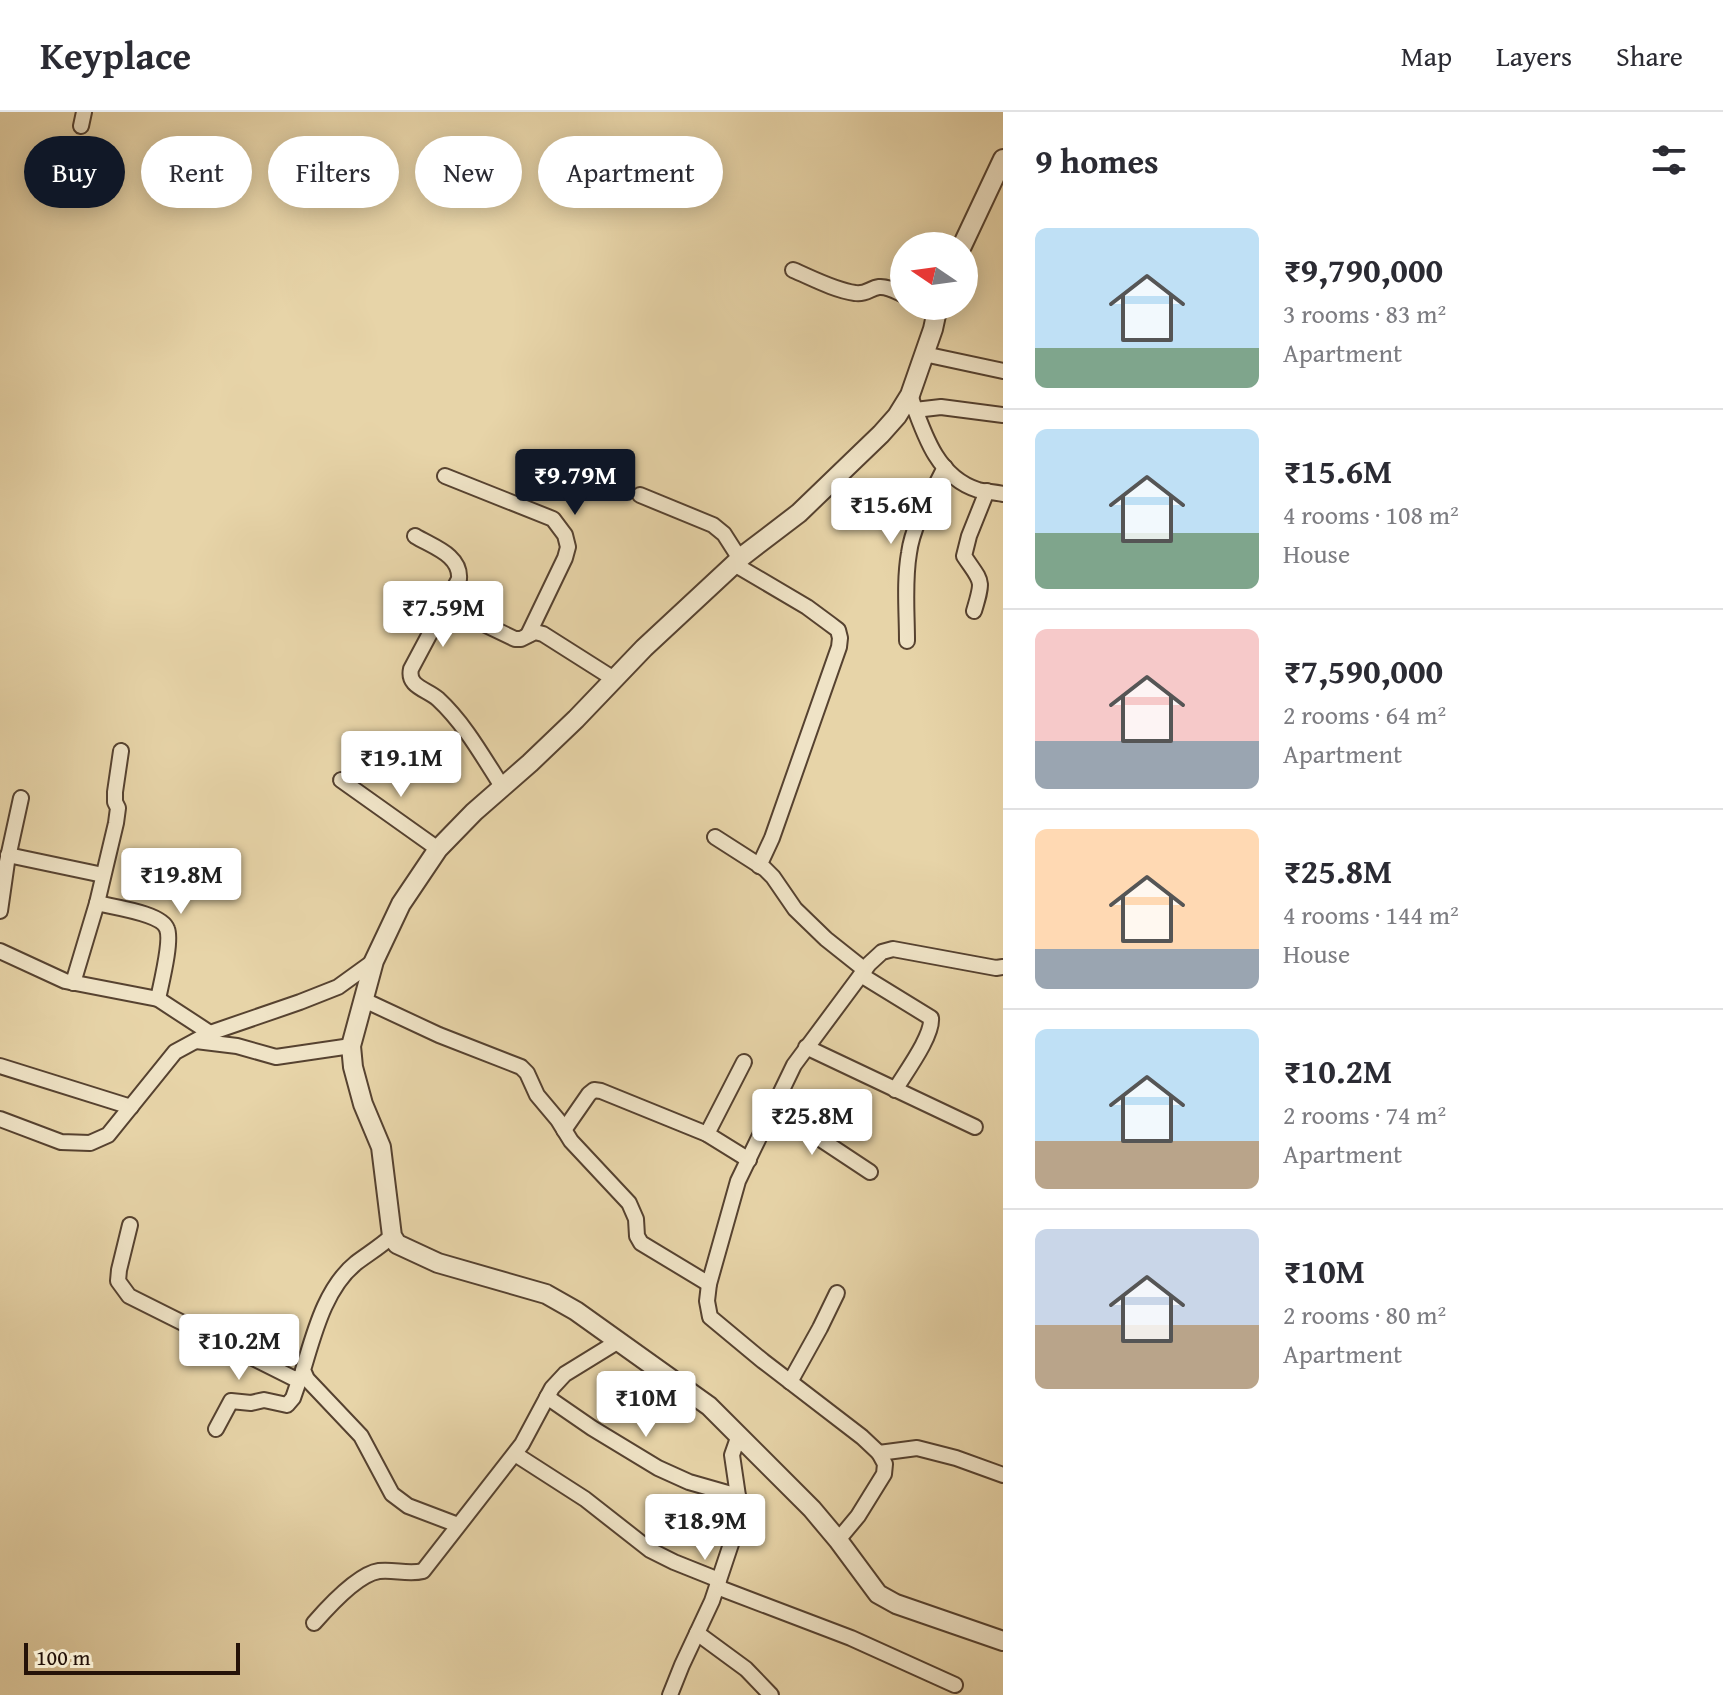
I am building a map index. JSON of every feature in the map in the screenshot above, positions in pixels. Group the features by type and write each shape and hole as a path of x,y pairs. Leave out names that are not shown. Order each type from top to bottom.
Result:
{"street":[{"path":"969,232 1003,159"},
{"path":"793,270 849,292 867,293 877,287 890,289"},
{"path":"931,320 913,402 924,435 937,458 957,480 978,490 998,491 969,536 964,556 979,576 982,587 974,611"},
{"path":"924,354 1003,371"},
{"path":"913,402 1003,415"},
{"path":"913,402 810,503 737,562 644,648 576,719 438,849 401,904 374,961 351,1046 363,1104 381,1147 392,1236 397,1244 438,1263 546,1294 576,1311 700,1399 739,1435 812,1509 878,1594 896,1604 1003,1641"},
{"path":"907,641 909,551 945,467"},
{"path":"445,476 553,519 565,535 568,547 565,558 528,635"},
{"path":"640,495 713,525 724,534 737,562 838,630 839,647 772,838 759,866"},
{"path":"415,536 456,562 459,579 409,677 412,683 434,695 450,710 503,788"},
{"path":"446,606 515,639 535,632 543,634 614,679"},
{"path":"73,983 97,903 116,823 118,808 115,792 121,751"},
{"path":"341,780 438,849"},
{"path":"0,911 21,798"},
{"path":"715,837 773,877 795,909 863,972 931,1018 932,1024 895,1090"},
{"path":"8,855 103,875"},
{"path":"97,903 157,918 167,929 168,941 158,999"},
{"path":"838,1540 858,1516 884,1474 885,1464 879,1453 862,1437 710,1317 707,1301 709,1284 738,1181 794,1065 863,972 882,952 893,949 1003,967"},
{"path":"0,951 73,983 158,999 210,1033"},
{"path":"0,1119 61,1142 90,1143 108,1135 175,1052 210,1033 338,987 374,961"},
{"path":"364,1000 439,1035 521,1067 537,1095 580,1152 629,1203 641,1243 709,1284"},
{"path":"195,1041 237,1046 276,1057 351,1046"},
{"path":"806,1047 975,1127"},
{"path":"707,1134 744,1062"},
{"path":"0,1066 131,1107"},
{"path":"564,1130 589,1094 594,1090 601,1091 707,1134 749,1160"},
{"path":"771,1112 796,1123 870,1172"},
{"path":"130,1225 118,1281 129,1296 307,1379 361,1436 392,1494 408,1506 458,1525"},
{"path":"216,1429 231,1401 251,1403 264,1400 287,1405 293,1398 328,1299 337,1284 355,1264 392,1236"},
{"path":"790,1382 837,1293"},
{"path":"314,1623 332,1603 370,1573 413,1574 423,1571 515,1454 552,1388 565,1374 617,1342"},
{"path":"547,1397 658,1468 689,1482 738,1496"},
{"path":"670,1695 718,1584 733,1538 738,1496 732,1455 739,1435"},
{"path":"879,1453 917,1448 1003,1475"},
{"path":"515,1454 585,1499 650,1550 718,1584 851,1638 955,1685"},
{"path":"697,1633 746,1669 771,1695"}]}
